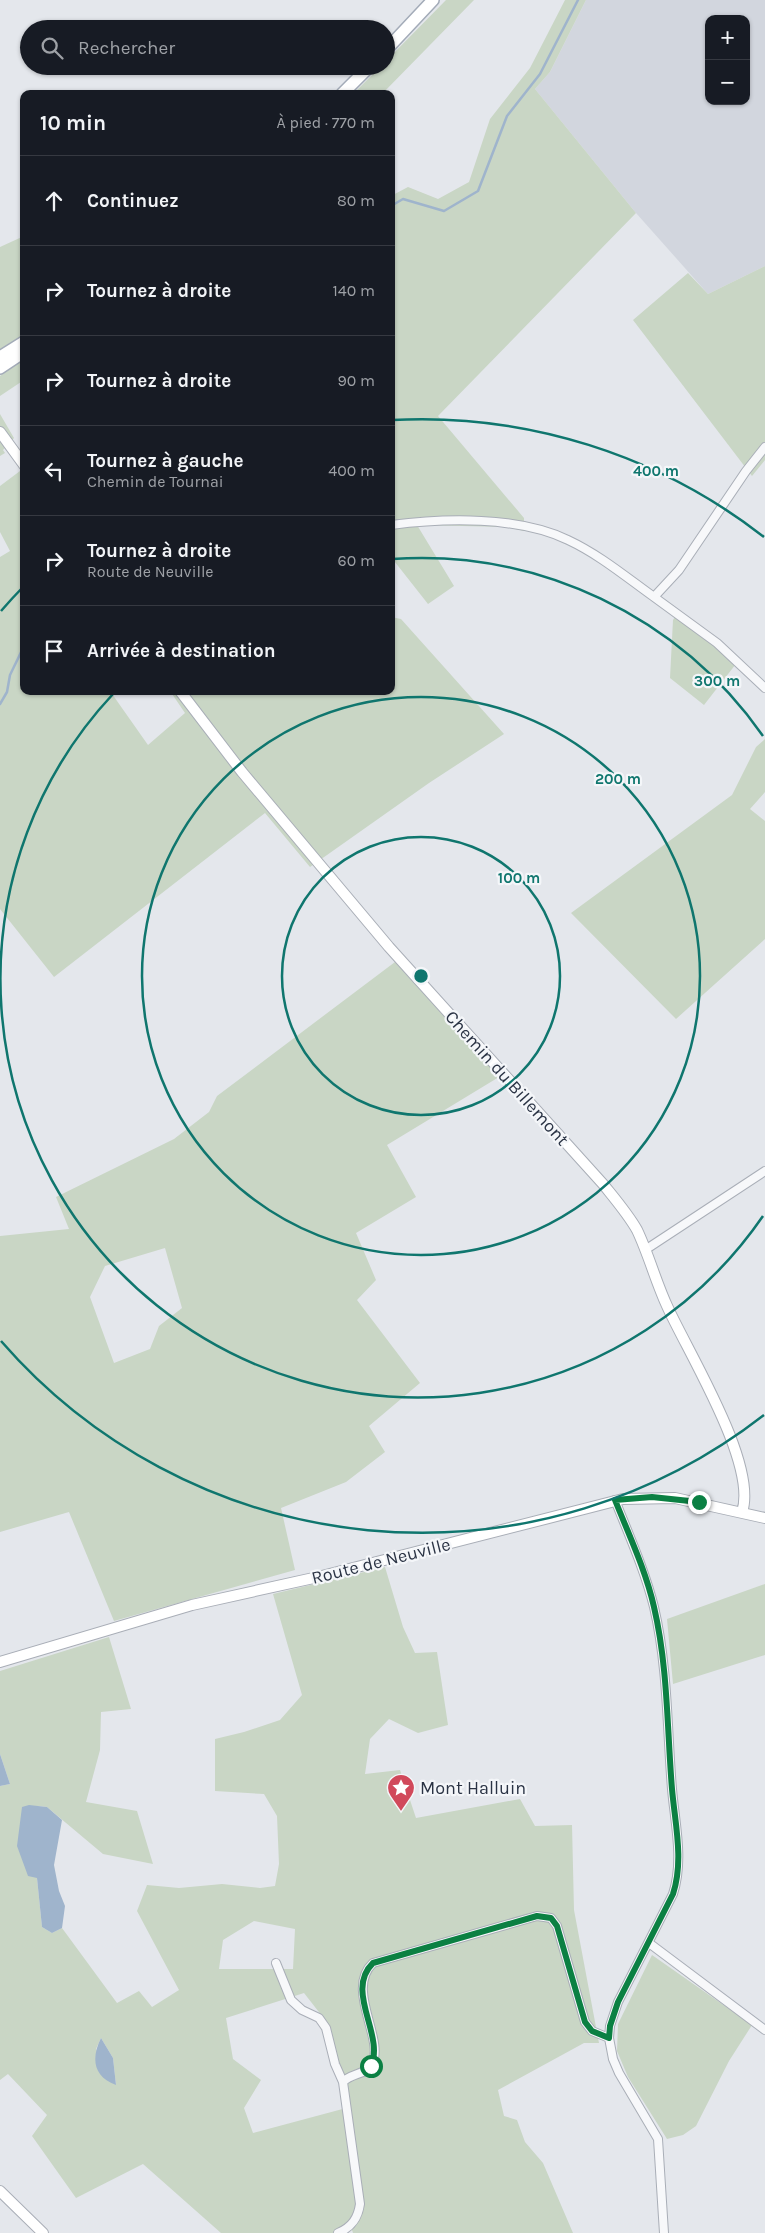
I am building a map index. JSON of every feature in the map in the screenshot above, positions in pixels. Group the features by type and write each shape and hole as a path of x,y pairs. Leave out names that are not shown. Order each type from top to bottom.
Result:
{"main road":[{"path":"395,40 433,0"},
{"path":"346,90 361,75"},
{"path":"0,357 20,344"},
{"path":"0,368 20,355"}],"street":[{"path":"0,432 20,460"},
{"path":"654,596 679,570 765,447"},
{"path":"395,525 428,521 508,523 561,536 586,549 654,596 717,643 765,688"},
{"name":"Chemin du Billemont","path":"183,695 252,784 389,947 612,1195 632,1222 669,1310 727,1428 745,1488 746,1501 742,1512"},
{"path":"645,1250 765,1171"},
{"name":"Route de Neuville","path":"0,1662 192,1604 318,1578 615,1500 641,1497 675,1498 765,1518"},
{"path":"615,1500 654,1609 669,1728 678,1871 673,1894 614,2010 609,2038 613,2059 619,2073 658,2139 664,2233"},
{"path":"343,2082 349,2076 367,2070 373,2060 373,2044 362,1985 365,1972 373,1963 537,1916 551,1918 557,1926 585,2022 592,2031 609,2038"},
{"path":"649,1944 765,2030"},
{"path":"276,1963 291,2000 302,2010 318,2018 326,2028 335,2064 343,2082 360,2204 355,2221 338,2233"},
{"path":"0,2191 37,2231"}],"shaded area":[{"path":"586,0 765,0 765,266 708,294 636,213 535,89 550,72"}],"green space":[{"path":"446,0 474,0 386,90 357,90 372,75 395,75 395,52"},
{"path":"565,0 586,0 550,72 535,89 636,213 438,416 524,518 524,531 507,527 417,525 454,586 428,604 395,562 395,194 408,187 438,199 469,182 490,119 530,68"},
{"path":"20,238 20,337 0,351 0,247"},
{"path":"765,266 765,460 752,476 633,320 688,273 708,294"},
{"path":"20,360 20,383 0,396 0,376"},
{"path":"0,414 14,438 3,450 5,453 0,456"},
{"path":"20,471 20,695 113,695 148,745 185,713 173,695 395,695 395,618 401,619 504,734 429,783 310,867 265,813 54,977 0,909 0,557 10,551 0,532 0,486"},
{"path":"679,611 739,660 704,705 670,678 673,620"},
{"path":"765,739 765,792 750,809 765,821 765,939 676,1019 571,913 732,795 756,747"},
{"path":"395,962 499,1077 387,1145 416,1197 356,1233 376,1280 357,1300 420,1383 369,1426 385,1452 346,1482 281,1508 295,1570 114,1621 69,1512 0,1532 0,1236 69,1229 56,1197 174,1139 209,1112 217,1096","holes":["165,1248 182,1308 159,1326 150,1349 114,1363 90,1297 105,1266"]},
{"path":"385,1567 403,1627 415,1653 437,1652 448,1725 418,1733 389,1719 370,1739 365,1774 400,1770 416,1818 520,1799 535,1826 572,1825 574,1910 599,2043 584,2043 498,2090 504,2116 517,2120 525,2142 543,2163 573,2233 353,2233 352,2230 345,2233 221,2233 143,2164 76,2198 32,2136 47,2115 8,2074 0,2080 0,1786 10,1784 0,1754 0,1671 109,1637 131,1709 101,1712 100,1750 86,1802 137,1811 153,1864 103,1854 47,1807 38,1806 37,1878 42,1927 52,1933 62,1928 117,2003 139,1991 152,2007 179,1990 137,1911 147,1885 179,1888 222,1884 260,1888 275,1886 279,1864 277,1816 264,1794 215,1791 215,1739 280,1720 302,1695 273,1594","holes":["254,1921 295,1929 293,1969 219,1969 223,1940","304,1993 322,2016 330,2034 350,2107 253,2133 244,2108 261,2080 233,2059 226,2018","101,2038 113,2058 116,2085 96,2049"]},
{"path":"765,1584 765,1655 673,1684 667,1619"},
{"path":"652,1955 752,2025 729,2061 696,2126 683,2135 667,2139 628,2077 617,2051 618,2024"}],"water":[{"path":"0,1754 10,1784 0,1786"},
{"path":"29,1805 47,1807 62,1820 54,1865 59,1891 65,1906 62,1928 52,1933 42,1927 37,1878 28,1876 17,1846 22,1807"},
{"path":"101,2038 113,2058 116,2085 108,2082 96,2066 96,2053"}],"waterway":[{"path":"395,204 403,199 444,211 478,191 507,116 540,74 578,0"},
{"path":"0,704 7,692 10,675 20,654"}],"place":[{"name":"Mont Halluin","path":"401,1812"}],"route":[{"path":"371,2066 374,2053 362,1985 368,1967 377,1961 537,1916 551,1918 560,1932 585,2022 592,2031 609,2038 614,2010 673,1894 679,1861 672,1788 669,1720 656,1617 649,1590 615,1500 652,1497 699,1502"}]}
